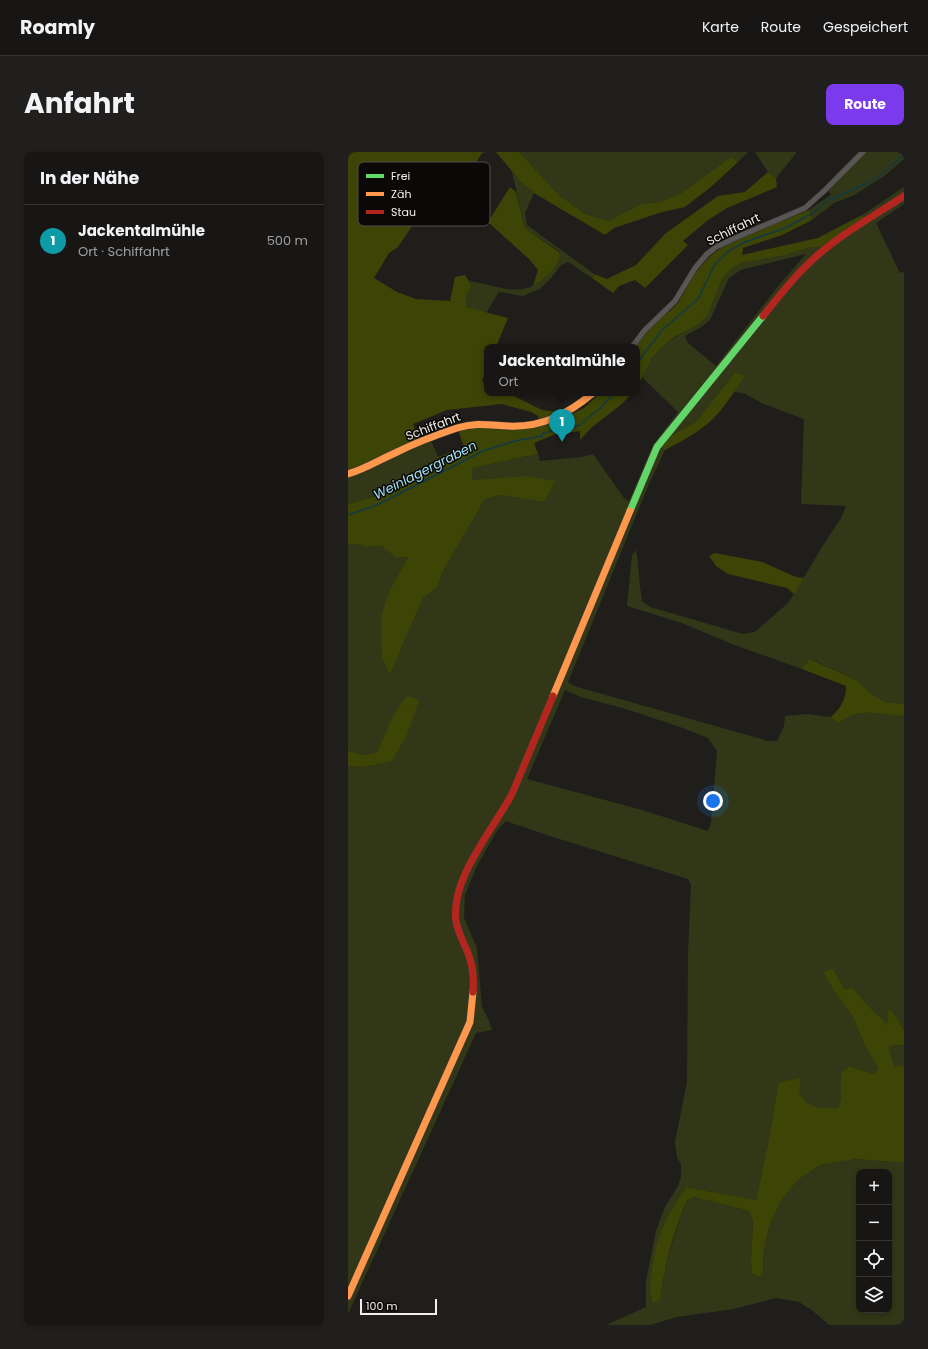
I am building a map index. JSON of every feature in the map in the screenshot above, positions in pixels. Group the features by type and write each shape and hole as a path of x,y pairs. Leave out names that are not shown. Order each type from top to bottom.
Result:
{"street":[{"name":"Schiffahrt","path":"634,344 644,331 675,301 695,268 707,254 716,247 728,241 805,208 863,152"},
{"path":"348,1296 469,1025 472,1002 472,967 459,934 456,918 464,878 477,850 512,794 657,447 795,277 812,259 904,196"},
{"name":"Schiffahrt","path":"348,474 362,469 416,443 473,423 524,426 549,421 573,410 589,396"}],"green space":[{"path":"348,152 486,152 482,153 476,162 358,162 358,226 412,226 398,247 389,253 374,278 397,292 416,299 450,301 455,277 465,275 472,286 466,295 466,307 508,318 497,344 484,344 484,376 482,380 484,383 484,396 513,396 542,410 564,413 540,422 538,416 531,412 502,404 447,410 413,424 421,443 348,476"},
{"path":"496,152 519,152 559,195 585,214 608,221 641,204 660,202 683,192 731,157 738,162 712,186 685,207 662,212 614,228 605,235 534,193 521,182"},
{"path":"519,152 748,152 738,162 731,157 683,192 660,202 641,204 608,221 585,214 559,195"},
{"path":"755,152 797,152 776,178 768,172"},
{"path":"858,152 904,152 904,159 887,174 854,195 834,203 812,220 809,210 831,195 828,190 833,178"},
{"path":"512,172 534,193 525,213 527,225 594,274 592,278 568,262 561,265 540,289 523,296 499,292 486,313 466,307 466,295 472,286 469,281 512,290 522,289 541,281 555,265 560,255 560,252 525,228"},
{"path":"768,172 776,178 777,187 727,208 708,220 683,241 688,245 645,288 635,280 619,286 613,293 592,278 594,274 607,279 636,265 666,233 718,196 745,192"},
{"path":"510,187 516,192 525,228 560,253 554,268 533,286 538,270 530,260 490,224 490,219"},
{"path":"904,187 904,204 876,223 900,273 904,272 904,704 885,702 870,693 858,681 811,659 802,669 737,646 682,623 627,606 632,555 636,550 642,601 650,607 743,634 755,632 789,602 841,518 846,506 801,504 804,419 764,404 743,393 734,392 745,376 735,372 697,421 670,436 662,446 665,450 649,484 568,682 574,686 768,741 777,741 784,726 785,716 806,714 831,717 838,724 846,718 862,713 904,716 904,1030 892,1011 888,1011 888,1021 886,1026 882,1018 873,1011 853,988 844,989 833,968 823,972 853,1017 866,1048 880,1069 874,1074 849,1066 841,1073 841,1098 838,1108 819,1108 806,1102 799,1091 778,1085 756,1200 686,1187 656,1249 651,1284 660,1300 670,1249 687,1200 694,1197 749,1211 753,1221 751,1260 763,1271 764,1250 770,1224 780,1200 798,1180 820,1165 856,1159 904,1163 904,1325 829,1325 813,1311 799,1302 776,1298 734,1309 677,1317 650,1325 606,1325 646,1307 646,1281 656,1231 665,1207 678,1186 681,1177 681,1164 677,1158 675,1142 687,1082 688,951 691,885 688,879 506,821 498,829 477,866 465,895 464,918 477,948 482,1007 492,1030 476,1033 348,1314 348,766 364,767 391,762 389,726 377,752 364,755 348,751 348,544 356,544 365,547 381,546 396,558 408,557 389,591 382,659 390,673 423,598 437,588 442,573 485,499 500,495 544,502 524,476 472,480 472,468 538,454 540,461 582,457 593,454 624,498 629,501 653,445 678,412 642,376 652,358 664,345 683,332 711,307 722,280 733,268 742,263 786,255 811,247 820,247 864,219 862,215","holes":["806,254 779,285 716,366 687,342 685,336 710,320 729,278 741,270","565,690 581,697 626,709 708,738 717,751 711,822 708,831 642,810 527,779"]},
{"path":"809,210 812,220 782,235 743,248 742,255 818,238 862,215 864,219 820,247 811,247 786,255 742,263 733,268 722,280 706,317 699,324 676,336 664,345 652,358 640,381 640,344 637,344 659,319 678,303 695,273 711,255 724,246"},
{"path":"735,372 745,376 717,415 708,424 684,440 665,450 662,447 670,436 697,421"},
{"path":"597,396 629,396 623,403 591,428 580,440 580,431 553,435 534,443 538,454 472,468 472,480 524,476 555,481 544,502 500,495 485,499 442,573 437,588 423,598 390,674 382,659 381,617 389,591 408,557 396,558 381,546 365,547 356,544 348,544 348,504 375,496 434,462 438,457 464,447 458,430 470,425 555,422 584,408"},
{"path":"431,440 438,457 434,462 374,496 348,504 348,476"},
{"path":"715,553 762,562 796,577 804,578 794,594 787,588 728,574 716,566 709,556"},
{"path":"810,659 858,681 870,693 885,702 904,704 904,716 862,713 846,718 838,724 831,717 842,703 846,686 802,669"},
{"path":"406,697 412,697 419,700 407,735 391,762 364,767 348,766 348,751 364,755 377,752 394,714"},
{"path":"833,968 844,989 853,988 873,1011 882,1018 886,1025 888,1021 888,1011 892,1011 904,1030 904,1045 889,1046 894,1067 904,1065 904,1163 856,1159 820,1165 798,1180 781,1200 770,1224 764,1250 763,1271 759,1277 752,1273 751,1260 753,1221 749,1211 694,1197 687,1200 670,1249 660,1300 653,1303 650,1287 654,1254 665,1222 686,1187 756,1200 778,1085 781,1082 801,1078 799,1091 806,1102 819,1108 838,1108 841,1098 841,1073 849,1066 874,1074 879,1069 866,1048 853,1017 823,972"},
{"path":"904,1045 904,1065 894,1067 889,1046"}],"waterway":[{"name":"Weinlagergraben","path":"640,359 661,331 698,299 715,264 730,250 745,242 785,228 811,214 829,200 868,183 888,169 904,154"},
{"name":"Weinlagergraben","path":"348,515 377,505 483,451 515,441 542,436 543,433 578,426 599,409 611,396"}],"traffic: fast":[{"path":"630,511 657,447 763,316"}],"traffic: slow":[{"path":"348,474 441,433 470,425 532,425 564,413 590,396"},
{"path":"553,696 630,511"},
{"path":"348,1296 470,1022 473,992"}],"traffic: jam":[{"path":"763,316 795,277 818,255 854,228 904,196"},
{"path":"473,992 471,965 456,921 456,905 460,888 475,855 512,794 553,696"}],"place":[{"name":"Jackentalmühle","path":"562,442"}]}
